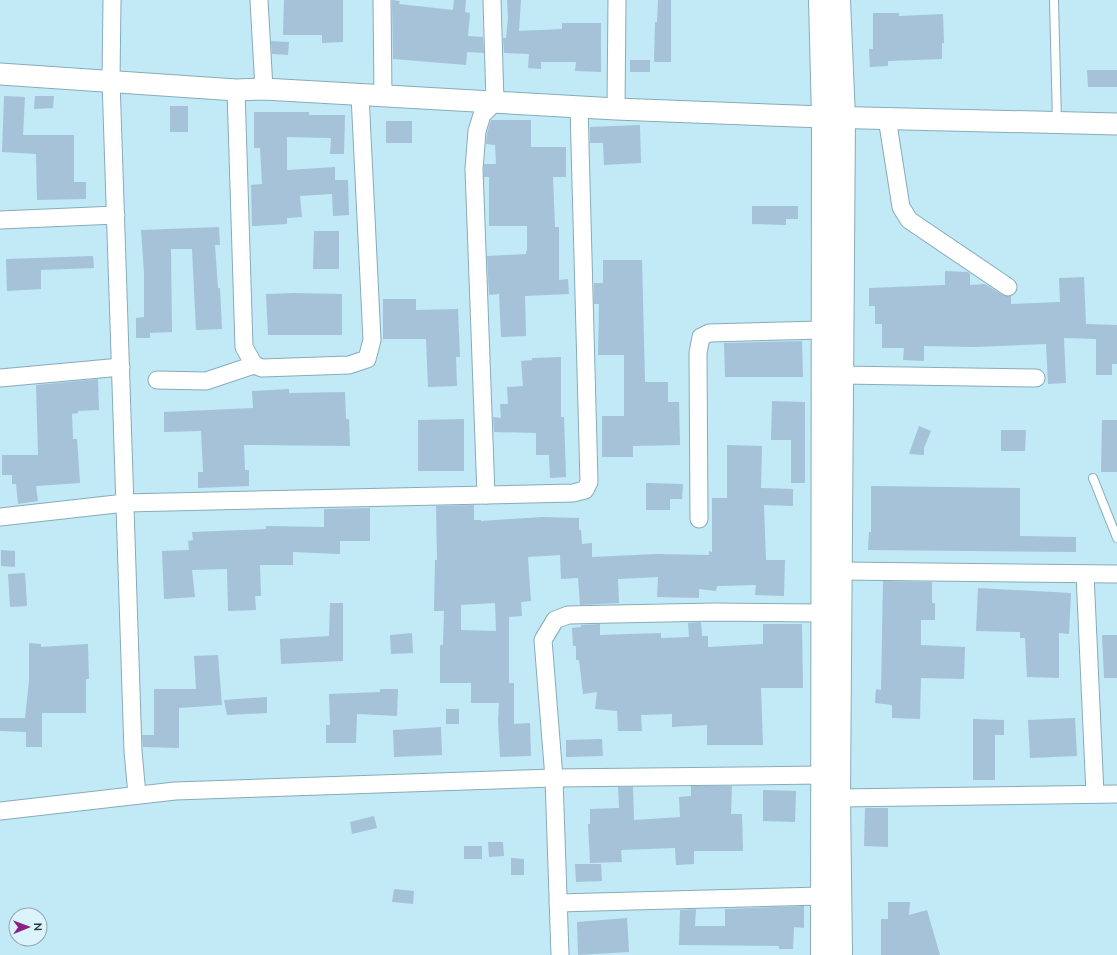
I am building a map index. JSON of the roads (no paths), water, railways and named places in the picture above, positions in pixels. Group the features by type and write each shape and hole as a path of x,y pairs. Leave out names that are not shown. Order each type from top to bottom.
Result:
{"main road":[{"path":"820,0 833,117 842,375 839,798 841,955"},
{"path":"822,955 822,330 839,0"}],"street":[{"path":"112,0 111,80 133,751 137,795"},
{"path":"259,0 264,89"},
{"path":"382,0 383,96"},
{"path":"486,495 474,169 477,131 480,121 482,115 495,102 492,0"},
{"path":"616,109 617,0"},
{"path":"0,74 111,80 236,90 264,89 616,109 833,117 1117,124"},
{"path":"236,90 244,347 254,365"},
{"path":"157,380 206,381 254,365 262,368 349,365 367,359 372,340 360,95"},
{"path":"0,517 125,503 573,493 585,490 589,482 579,107"},
{"path":"886,118 902,207 909,220 1008,288"},
{"path":"0,220 116,215"},
{"path":"699,519 698,352 701,337 709,333 822,330"},
{"path":"0,378 121,367"},
{"path":"842,375 1036,378"},
{"path":"841,571 1117,574"},
{"path":"1085,574 1095,794"},
{"path":"560,955 554,778 543,640 555,620 568,615 591,614 715,612 822,613"},
{"path":"0,811 175,791 554,778 822,775"},
{"path":"839,798 1117,794"},
{"path":"558,903 822,896"}],"lane":[{"path":"1054,0 1057,122"},
{"path":"1093,478 1117,538"}]}
